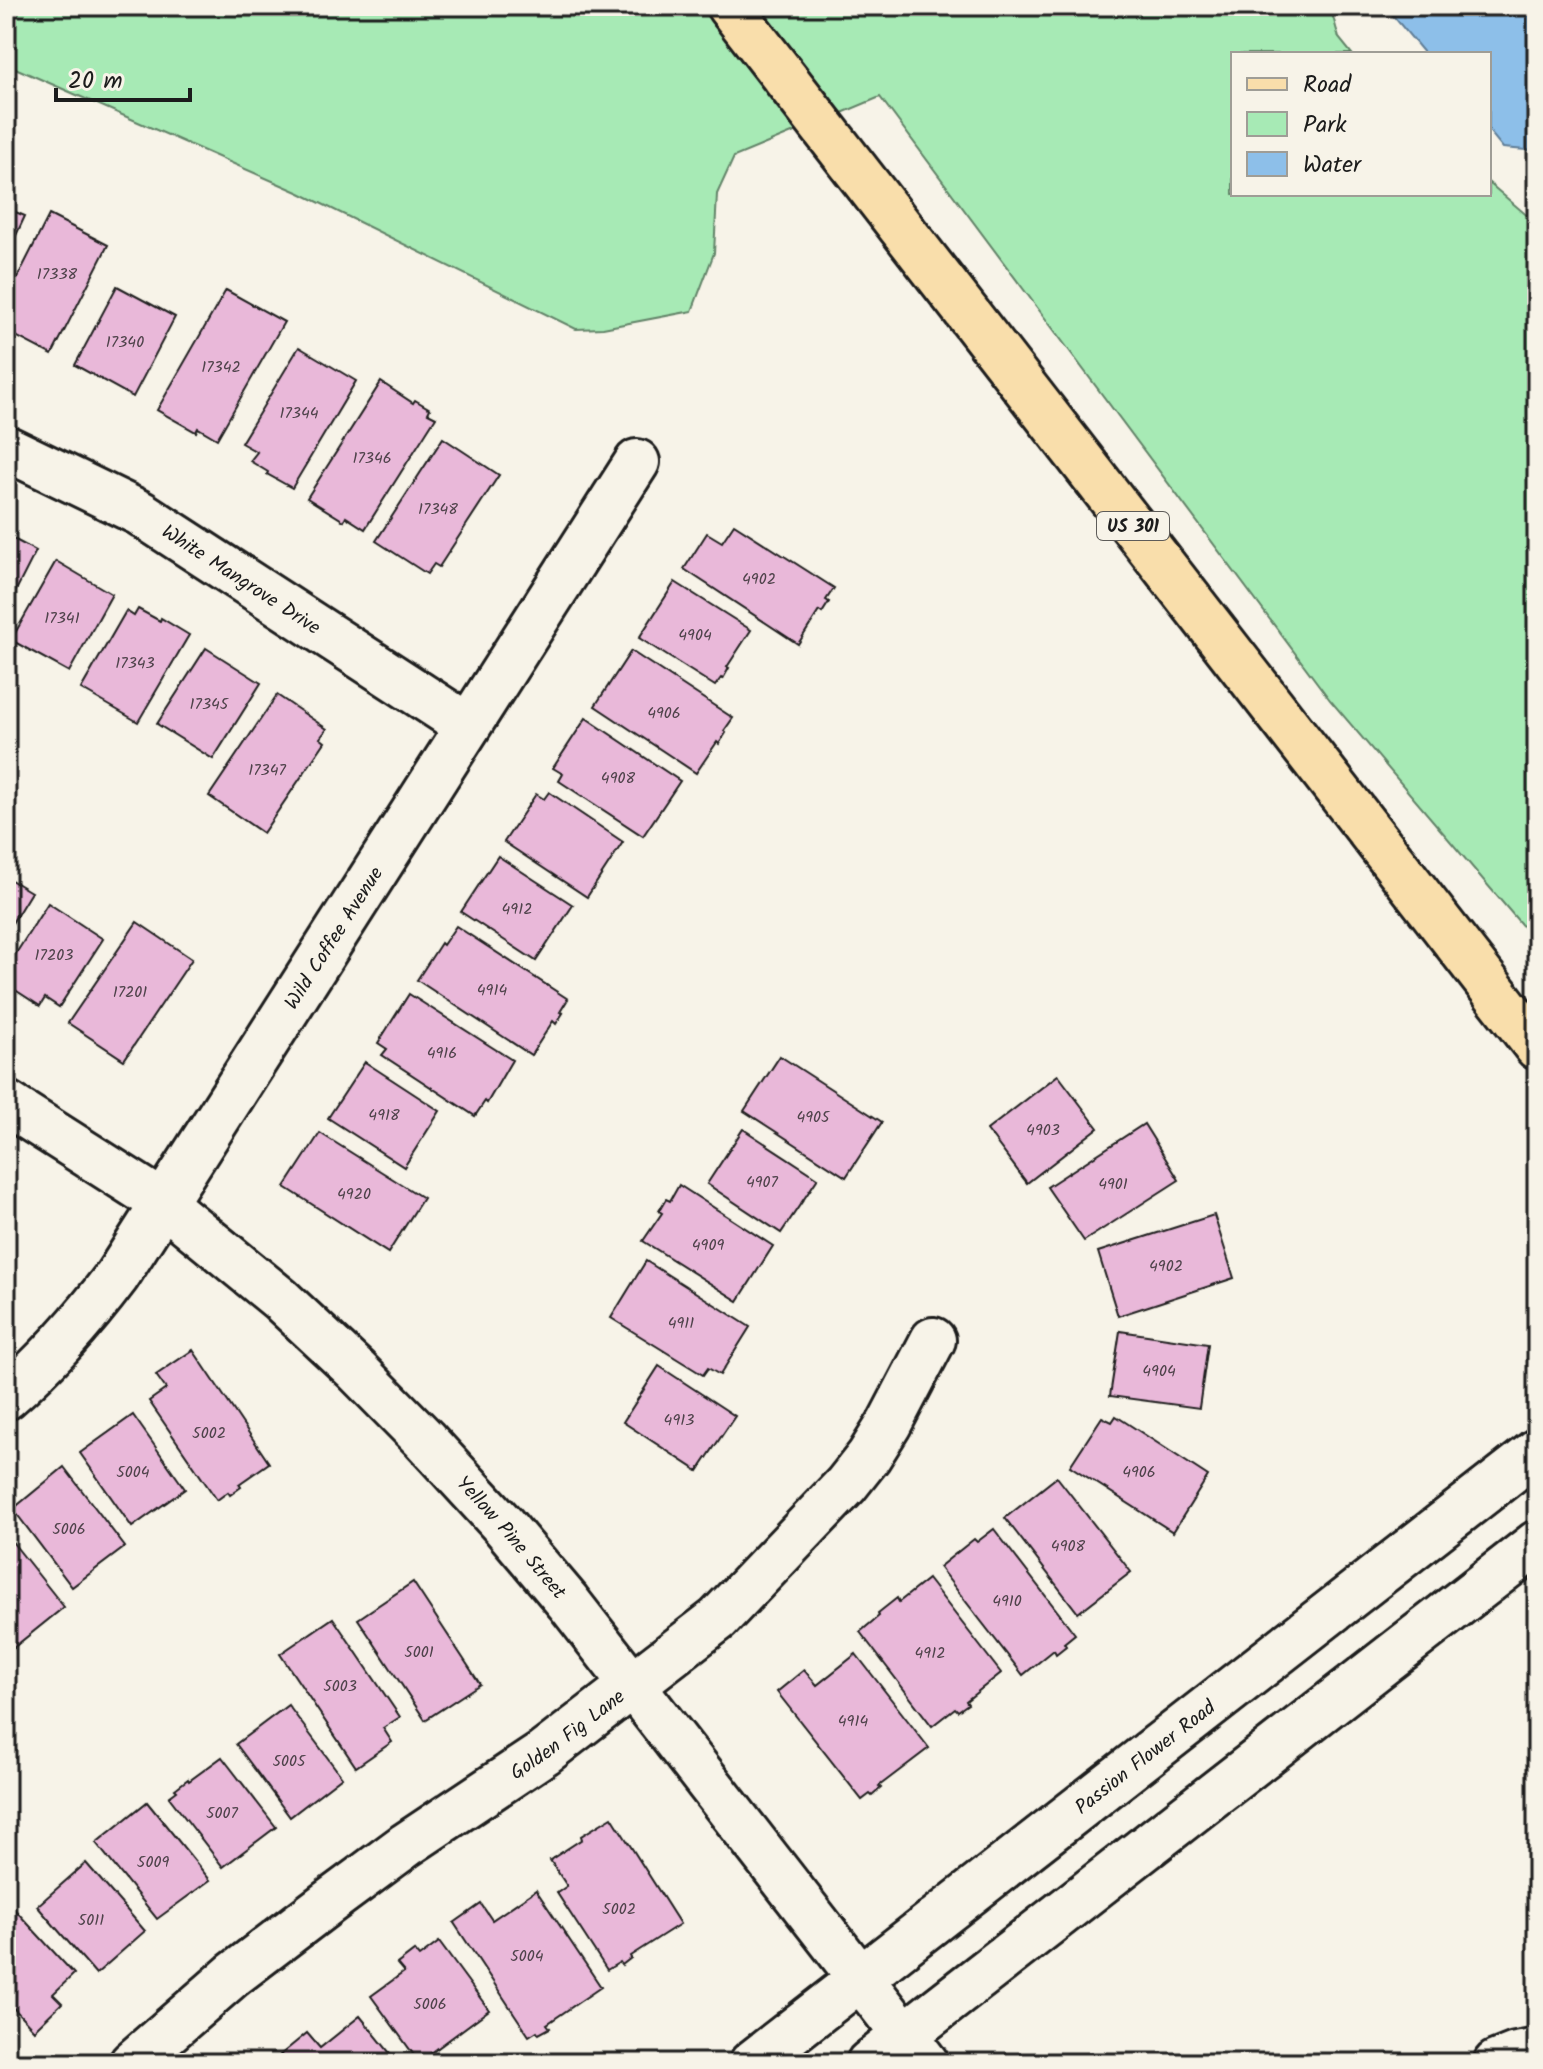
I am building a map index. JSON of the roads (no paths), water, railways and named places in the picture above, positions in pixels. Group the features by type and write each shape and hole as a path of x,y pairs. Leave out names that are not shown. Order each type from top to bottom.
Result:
{"main road":[{"name":"US 301","path":"729,6 1537,1047"}],"street":[{"name":"White Mangrove Drive","path":"6,448 140,513 468,726"},
{"name":"Wild Coffee Avenue","path":"6,1397 63,1343 117,1276 637,462"},
{"name":"Yellow Pine Street","path":"6,1103 163,1203 280,1299 424,1439 559,1591 915,2049"},
{"name":"Golden Fig Lane","path":"132,2063 233,1975 329,1902 406,1845 544,1753 718,1619 846,1485 869,1456 933,1340"},
{"name":"Passion Flower Road","path":"752,2063 1537,1451"},
{"path":"869,2063 915,2049 1002,1958 1537,1543"},
{"path":"1496,2063 1537,2051"}],"water":[{"path":"1385,6 1537,6 1537,151 1503,148 1491,133 1491,52 1423,52"}]}
